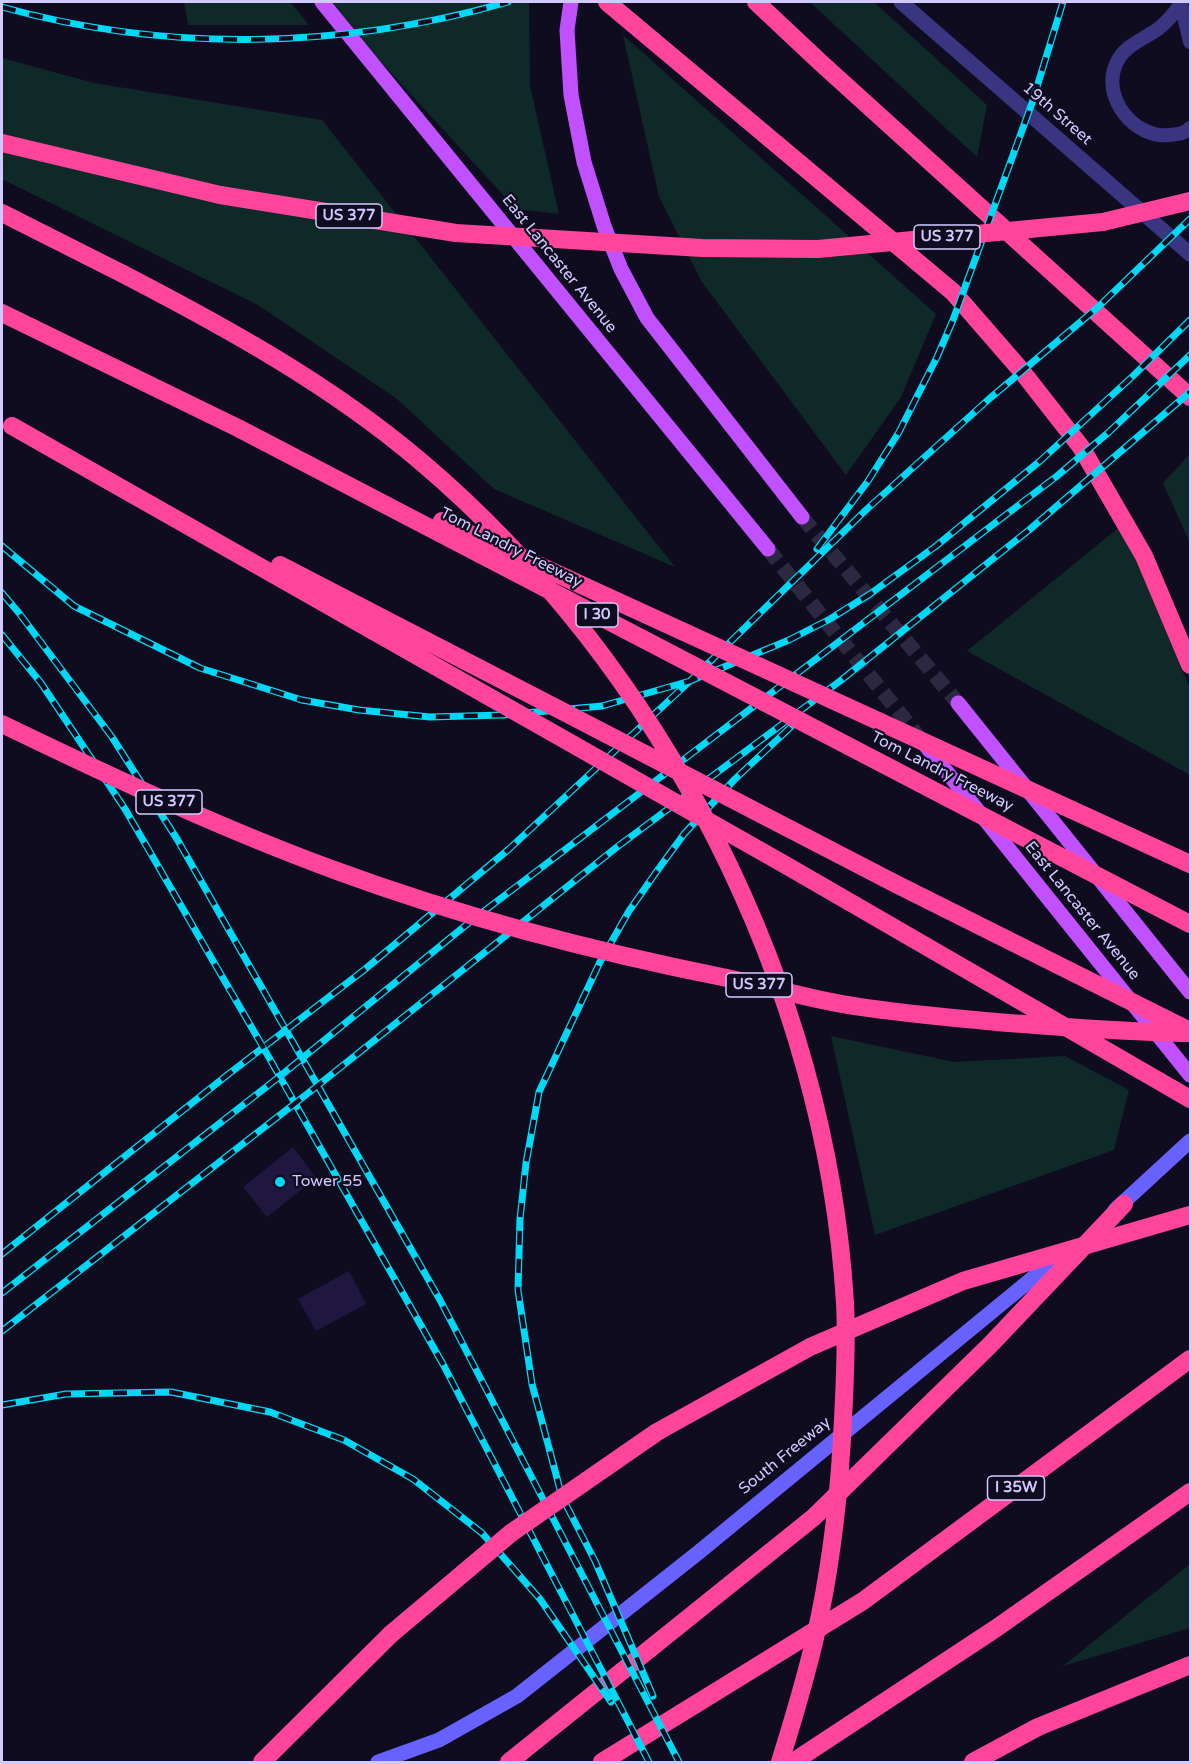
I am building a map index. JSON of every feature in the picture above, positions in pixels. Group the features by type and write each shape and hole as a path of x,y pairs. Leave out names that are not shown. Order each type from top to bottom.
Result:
{"highway":[{"path":"607,2 953,292 1020,369 1081,447 1144,556 1191,665"},
{"path":"756,2 1191,397"},
{"name":"US 377","path":"2,143 220,195 456,233 702,249 818,249 1103,222 1191,201"},
{"path":"2,213 225,328 301,372 362,415 420,461 472,509 530,568 574,621 616,675 653,729 687,783 717,841 770,961 812,1093 828,1167 845,1302 846,1366 834,1527 820,1616 780,1762"},
{"name":"Tom Landry Freeway","path":"2,313 238,428 1191,924"},
{"path":"7,423 896,884 1191,1032"},
{"path":"7,423 789,867 1191,1099"},
{"path":"238,428 1191,864"},
{"name":"US 377","path":"2,723 118,780 251,838 340,872 457,910 554,938 653,963 842,1004 1032,1025 1130,1032 1191,1032"},
{"path":"509,1762 814,1517 990,1345 1124,1204"},
{"path":"262,1762 391,1634 511,1533 657,1432 810,1347 963,1281 1191,1215"},
{"name":"I 35W","path":"602,1762 863,1601 1191,1359"},
{"path":"793,1762 995,1629 1191,1492"},
{"path":"974,1762 1038,1727 1191,1665"}],"main road":[{"name":"East Lancaster Avenue","path":"322,2 768,549"},
{"path":"571,2 567,30 571,95 584,162 604,226 621,269 647,318 802,517"},
{"name":"East Lancaster Avenue","path":"957,704 1191,992"},
{"name":"East Lancaster Avenue","path":"922,741 1191,1075"},
{"name":"South Freeway","path":"378,1762 438,1740 517,1696 699,1552 1124,1204 1191,1141"}],"street":[{"name":"19th Street","path":"901,2 1191,254"}],"lane":[{"path":"1182,3 1191,42"},
{"path":"1182,3 1159,28 1133,44 1116,63 1113,86 1120,108 1136,126 1159,136 1184,133 1191,128"}],"green space":[{"path":"184,2 290,2 309,25 188,25"},
{"path":"326,2 529,2 530,86 559,214 516,209"},
{"path":"810,2 874,2 987,105 977,157"},
{"path":"623,35 936,314 901,397 846,475 702,282 659,197"},
{"path":"2,58 94,83 322,120 675,567 494,489 397,399 258,305 2,179"},
{"path":"1190,454 1190,543 1163,483"},
{"path":"1122,525 1190,689 1190,775 967,651"},
{"path":"831,1036 954,1062 1065,1056 1129,1090 1114,1150 875,1235"},
{"path":"1190,1564 1190,1628 1063,1666"}],"building":[{"name":"Tower 55","path":"293,1147 316,1178 267,1217 243,1187"},
{"path":"349,1271 366,1304 316,1331 298,1299"}],"tunnel":[{"path":"802,517 958,703"},
{"path":"768,549 922,741"}],"railway":[{"path":"2,7 64,22 128,32 191,38 255,39 319,36 383,29 446,18 508,2"},
{"path":"817,549 868,481 899,432 937,357 953,320 1032,103 1063,2"},
{"path":"2,1254 364,970 509,849 690,681 867,509 989,399 1097,308 1190,219"},
{"path":"2,546 74,606 200,668 302,700 359,710 430,717 503,715 602,706 690,681 789,640 830,619 870,594 936,546 1040,461 1190,320"},
{"path":"2,1293 279,1077 471,921 1057,476 1109,432 1190,355"},
{"path":"2,1331 307,1094 617,847 840,681 1029,530 1190,392"},
{"path":"2,593 112,737 177,839 440,1300 679,1762"},
{"path":"2,635 41,683 125,809 263,1047 444,1366 649,1762"},
{"path":"653,1696 595,1561 562,1497 532,1384 518,1290 520,1219 526,1163 539,1092 600,962 629,911 684,834 735,779 794,724"},
{"path":"2,1405 66,1394 171,1392 270,1412 344,1440 413,1479 482,1533 540,1599 611,1702"}],"place":[{"name":"Tower 55","path":"280,1182"}]}
